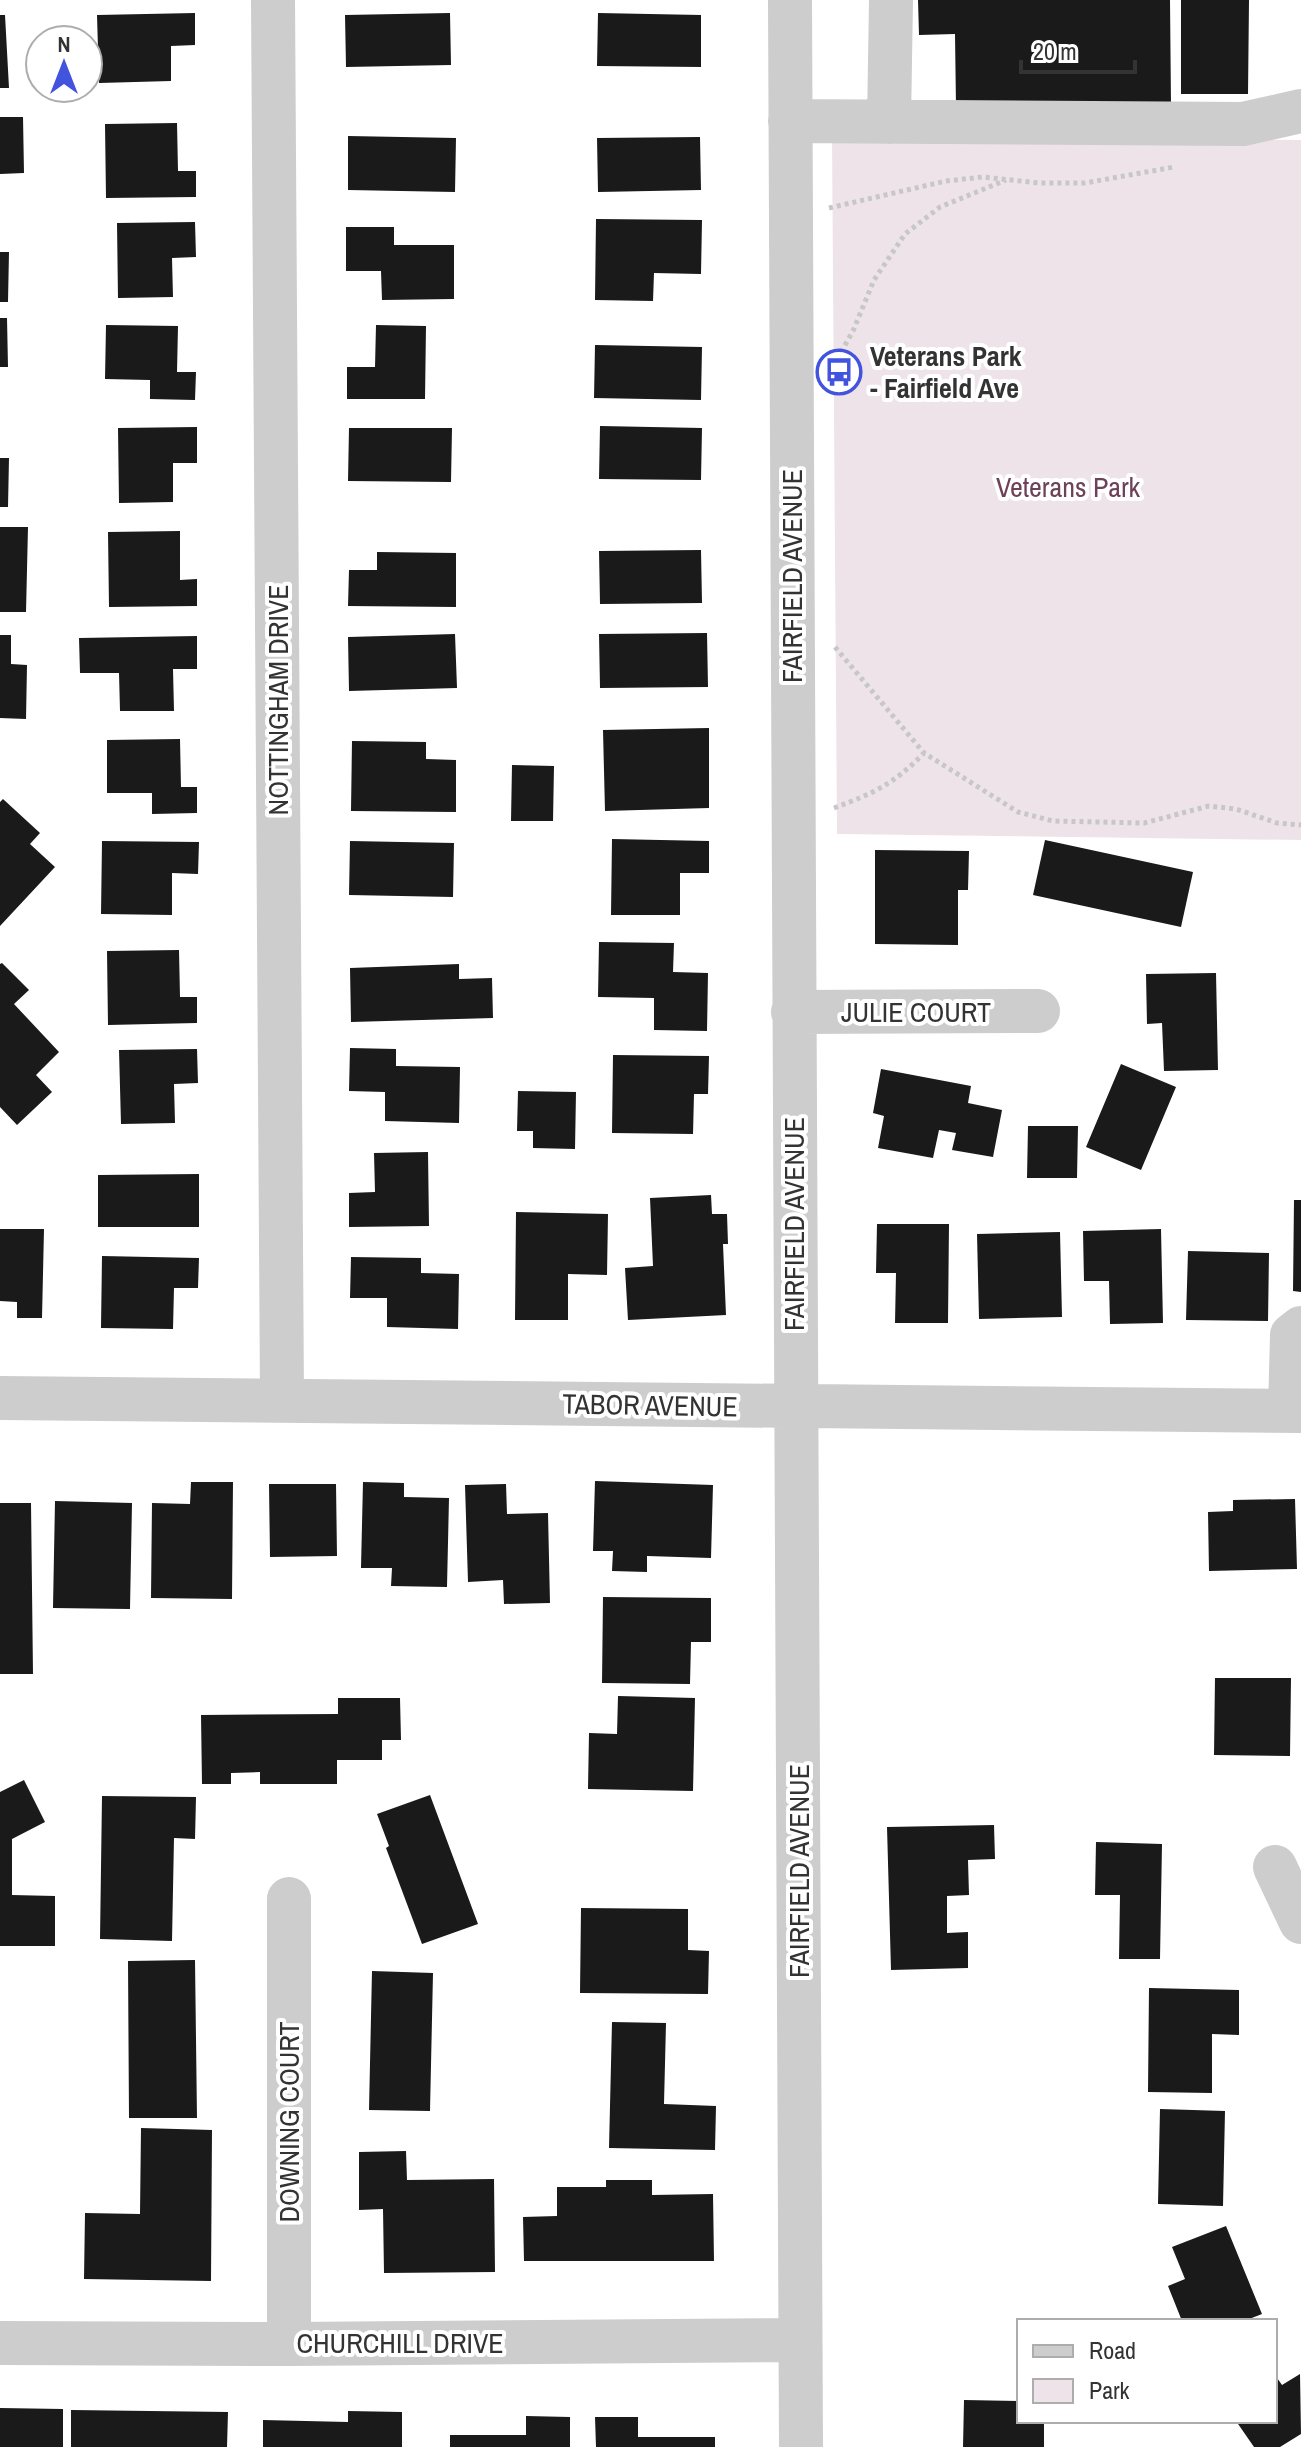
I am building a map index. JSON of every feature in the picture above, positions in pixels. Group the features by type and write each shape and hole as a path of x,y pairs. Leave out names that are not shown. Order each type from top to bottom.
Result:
{"street":[{"name":"NOTTINGHAM DRIVE","path":"273,0 282,1399"},
{"name":"FAIRFIELD AVENUE","path":"790,0 801,2447"},
{"path":"889,122 891,0"},
{"path":"790,121 1243,124 1301,111"},
{"name":"JULIE COURT","path":"793,1012 1038,1011"},
{"path":"1296,1411 1292,1335 1301,1328"},
{"name":"TABOR AVENUE","path":"0,1398 1296,1411"},
{"path":"1275,1867 1301,1922"},
{"name":"DOWNING COURT","path":"289,1899 289,2344"},
{"name":"CHURCHILL DRIVE","path":"0,2343 800,2340"}],"path":[{"path":"828,209 946,181 983,177 1085,183 1179,166"},
{"path":"829,373 853,331 874,280 905,234 940,207 1007,180"},
{"path":"829,640 924,753 1018,812 1053,821 1144,823 1209,806 1236,809 1277,823 1301,825"},
{"path":"830,810 881,789 903,774 924,753"}],"green space":[{"name":"Veterans Park","path":"832,135 1301,140 1301,840 837,834"}],"building":[{"path":"918,0 1170,0 1171,106 956,107 955,34 919,35"},
{"path":"1181,0 1249,0 1248,94 1181,94"},
{"path":"195,13 195,45 171,46 171,81 104,83 104,24 97,24 97,15"},
{"path":"450,13 451,65 346,67 345,15"},
{"path":"598,13 701,15 701,67 597,66"},
{"path":"0,15 5,15 9,88 0,88"},
{"path":"0,117 23,117 24,173 0,174"},
{"path":"177,123 178,171 196,171 196,197 106,198 105,124"},
{"path":"348,136 456,138 455,192 348,190"},
{"path":"700,137 701,190 598,192 597,138"},
{"path":"596,219 702,220 701,274 654,273 653,301 595,300"},
{"path":"195,222 196,257 172,258 173,297 118,298 117,223"},
{"path":"346,227 394,227 394,245 454,245 454,299 382,300 381,271 346,271"},
{"path":"0,252 9,252 8,302 0,302"},
{"path":"0,318 7,318 8,367 0,367"},
{"path":"106,325 178,326 177,372 196,372 195,400 150,399 150,380 105,379"},
{"path":"376,325 426,326 425,399 347,399 347,367 375,367"},
{"path":"595,345 702,347 701,400 594,398"},
{"path":"600,426 702,428 701,480 599,479"},
{"path":"197,427 197,463 173,463 173,502 119,503 118,428"},
{"path":"349,428 452,428 451,482 348,481"},
{"path":"0,458 9,458 8,507 0,507"},
{"path":"0,527 28,527 26,612 0,612"},
{"path":"180,531 180,580 197,579 197,606 109,607 108,532"},
{"path":"701,550 702,603 600,604 599,551"},
{"path":"377,552 456,553 456,607 348,606 349,570 377,570"},
{"path":"707,633 708,687 600,688 599,634"},
{"path":"455,634 457,688 349,691 348,637"},
{"path":"0,635 11,635 11,664 27,665 26,719 0,718"},
{"path":"197,636 197,669 173,669 174,711 120,711 119,673 80,673 79,638"},
{"path":"709,728 709,808 605,811 603,730"},
{"path":"180,739 181,787 197,787 197,813 152,814 152,793 107,793 107,740"},
{"path":"352,741 426,742 426,759 456,760 456,812 351,811"},
{"path":"512,765 554,766 553,821 511,821"},
{"path":"3,799 40,833 30,844 55,867 0,926 0,802"},
{"path":"612,839 709,841 709,873 680,873 680,915 611,915"},
{"path":"1045,840 1193,872 1181,927 1033,895"},
{"path":"102,841 199,842 198,874 172,873 172,915 101,914"},
{"path":"350,841 454,843 453,897 349,895"},
{"path":"875,850 969,851 968,890 958,890 958,945 875,944"},
{"path":"599,942 674,943 673,972 708,973 707,1031 654,1030 654,998 598,997"},
{"path":"179,950 180,997 197,997 197,1023 108,1025 107,951"},
{"path":"2,963 29,990 14,1004 59,1052 36,1075 52,1092 17,1125 0,1107"},
{"path":"459,964 459,979 492,978 493,1018 351,1022 350,968"},
{"path":"1216,973 1218,1070 1164,1071 1162,1023 1147,1024 1146,974"},
{"path":"350,1048 396,1049 396,1066 460,1067 459,1123 385,1121 385,1092 349,1091"},
{"path":"197,1049 198,1083 174,1084 175,1123 121,1124 119,1050"},
{"path":"613,1055 709,1056 708,1094 694,1094 693,1134 612,1133"},
{"path":"1121,1064 1176,1087 1141,1170 1086,1147"},
{"path":"881,1069 971,1086 968,1103 1002,1110 993,1157 952,1150 956,1133 939,1130 933,1158 878,1148 884,1116 873,1113"},
{"path":"518,1091 576,1092 575,1149 533,1148 533,1131 517,1131"},
{"path":"1028,1126 1078,1126 1077,1178 1027,1178"},
{"path":"428,1152 429,1226 349,1227 349,1193 375,1192 374,1153"},
{"path":"199,1174 199,1227 98,1227 98,1175"},
{"path":"711,1195 712,1214 727,1214 728,1244 723,1244 726,1315 628,1320 625,1268 653,1266 650,1198"},
{"path":"1294,1200 1301,1200 1301,1292 1293,1291"},
{"path":"516,1212 608,1214 607,1275 568,1274 568,1320 515,1320"},
{"path":"877,1224 949,1224 948,1323 895,1323 896,1273 876,1273"},
{"path":"0,1229 44,1229 42,1318 17,1318 17,1302 0,1301"},
{"path":"1161,1229 1163,1323 1110,1324 1109,1281 1084,1281 1083,1231"},
{"path":"1060,1232 1062,1317 979,1319 977,1234"},
{"path":"1188,1251 1269,1253 1268,1321 1186,1320"},
{"path":"102,1256 199,1258 198,1288 174,1288 173,1329 101,1328"},
{"path":"351,1257 421,1258 421,1273 459,1274 458,1329 387,1327 387,1298 350,1298"},
{"path":"595,1481 713,1485 711,1558 647,1556 647,1572 612,1571 613,1551 593,1551"},
{"path":"191,1482 233,1482 232,1599 151,1598 152,1503 190,1504"},
{"path":"363,1482 404,1483 404,1497 449,1498 447,1587 391,1586 392,1568 361,1568"},
{"path":"269,1484 336,1484 337,1556 270,1557"},
{"path":"506,1484 507,1514 548,1513 550,1603 504,1604 503,1580 468,1582 465,1485"},
{"path":"1295,1499 1297,1569 1209,1571 1208,1512 1233,1511 1233,1500"},
{"path":"55,1501 132,1503 130,1609 53,1608"},
{"path":"0,1503 31,1503 33,1674 0,1674"},
{"path":"603,1597 711,1598 711,1642 691,1642 690,1684 602,1683"},
{"path":"1215,1678 1291,1678 1290,1756 1214,1755"},
{"path":"618,1696 695,1698 693,1791 588,1789 589,1733 617,1734"},
{"path":"338,1698 400,1698 401,1740 382,1740 382,1760 337,1760 337,1784 260,1784 260,1772 231,1773 231,1784 202,1784 201,1715 338,1714"},
{"path":"24,1780 45,1822 12,1839 12,1895 55,1896 55,1946 0,1946 0,1792"},
{"path":"430,1795 478,1924 422,1944 386,1848 389,1846 377,1814"},
{"path":"102,1796 196,1797 195,1839 174,1838 172,1941 100,1939"},
{"path":"994,1825 995,1859 968,1860 969,1895 947,1896 947,1933 968,1932 968,1968 891,1970 887,1827"},
{"path":"1096,1842 1162,1844 1160,1959 1119,1959 1120,1895 1095,1895"},
{"path":"581,1908 688,1909 688,1950 709,1951 708,1994 580,1993"},
{"path":"195,1960 197,2118 129,2118 128,1961"},
{"path":"372,1971 433,1973 430,2111 369,2110"},
{"path":"1149,1988 1239,1990 1239,2035 1212,2034 1212,2093 1148,2092"},
{"path":"612,2022 666,2023 664,2104 716,2106 715,2150 609,2148"},
{"path":"1160,2109 1225,2111 1223,2206 1158,2204"},
{"path":"141,2128 212,2130 211,2281 84,2279 85,2213 140,2214"},
{"path":"406,2151 407,2180 494,2179 495,2272 384,2273 383,2209 359,2210 359,2152"},
{"path":"606,2180 652,2180 652,2195 713,2194 714,2261 524,2261 523,2217 557,2216 557,2187 606,2187"},
{"path":"1226,2226 1262,2314 1249,2319 1181,2319 1168,2286 1185,2279 1172,2247"},
{"path":"1300,2374 1301,2434 1280,2447 1254,2447 1237,2423 1277,2423 1277,2378 1282,2385"},
{"path":"964,2400 1017,2401 1017,2423 1044,2423 1044,2447 963,2447"},
{"path":"0,2408 63,2409 63,2447 0,2447"},
{"path":"71,2410 228,2412 227,2447 71,2447"},
{"path":"348,2411 402,2412 402,2447 263,2447 263,2420 348,2422"},
{"path":"526,2416 570,2417 570,2447 450,2447 450,2435 526,2435"},
{"path":"595,2417 638,2417 638,2437 715,2437 715,2447 596,2447"}],"place":[{"name":"Veterans Park - Fairfield Ave","path":"839,372"}]}
